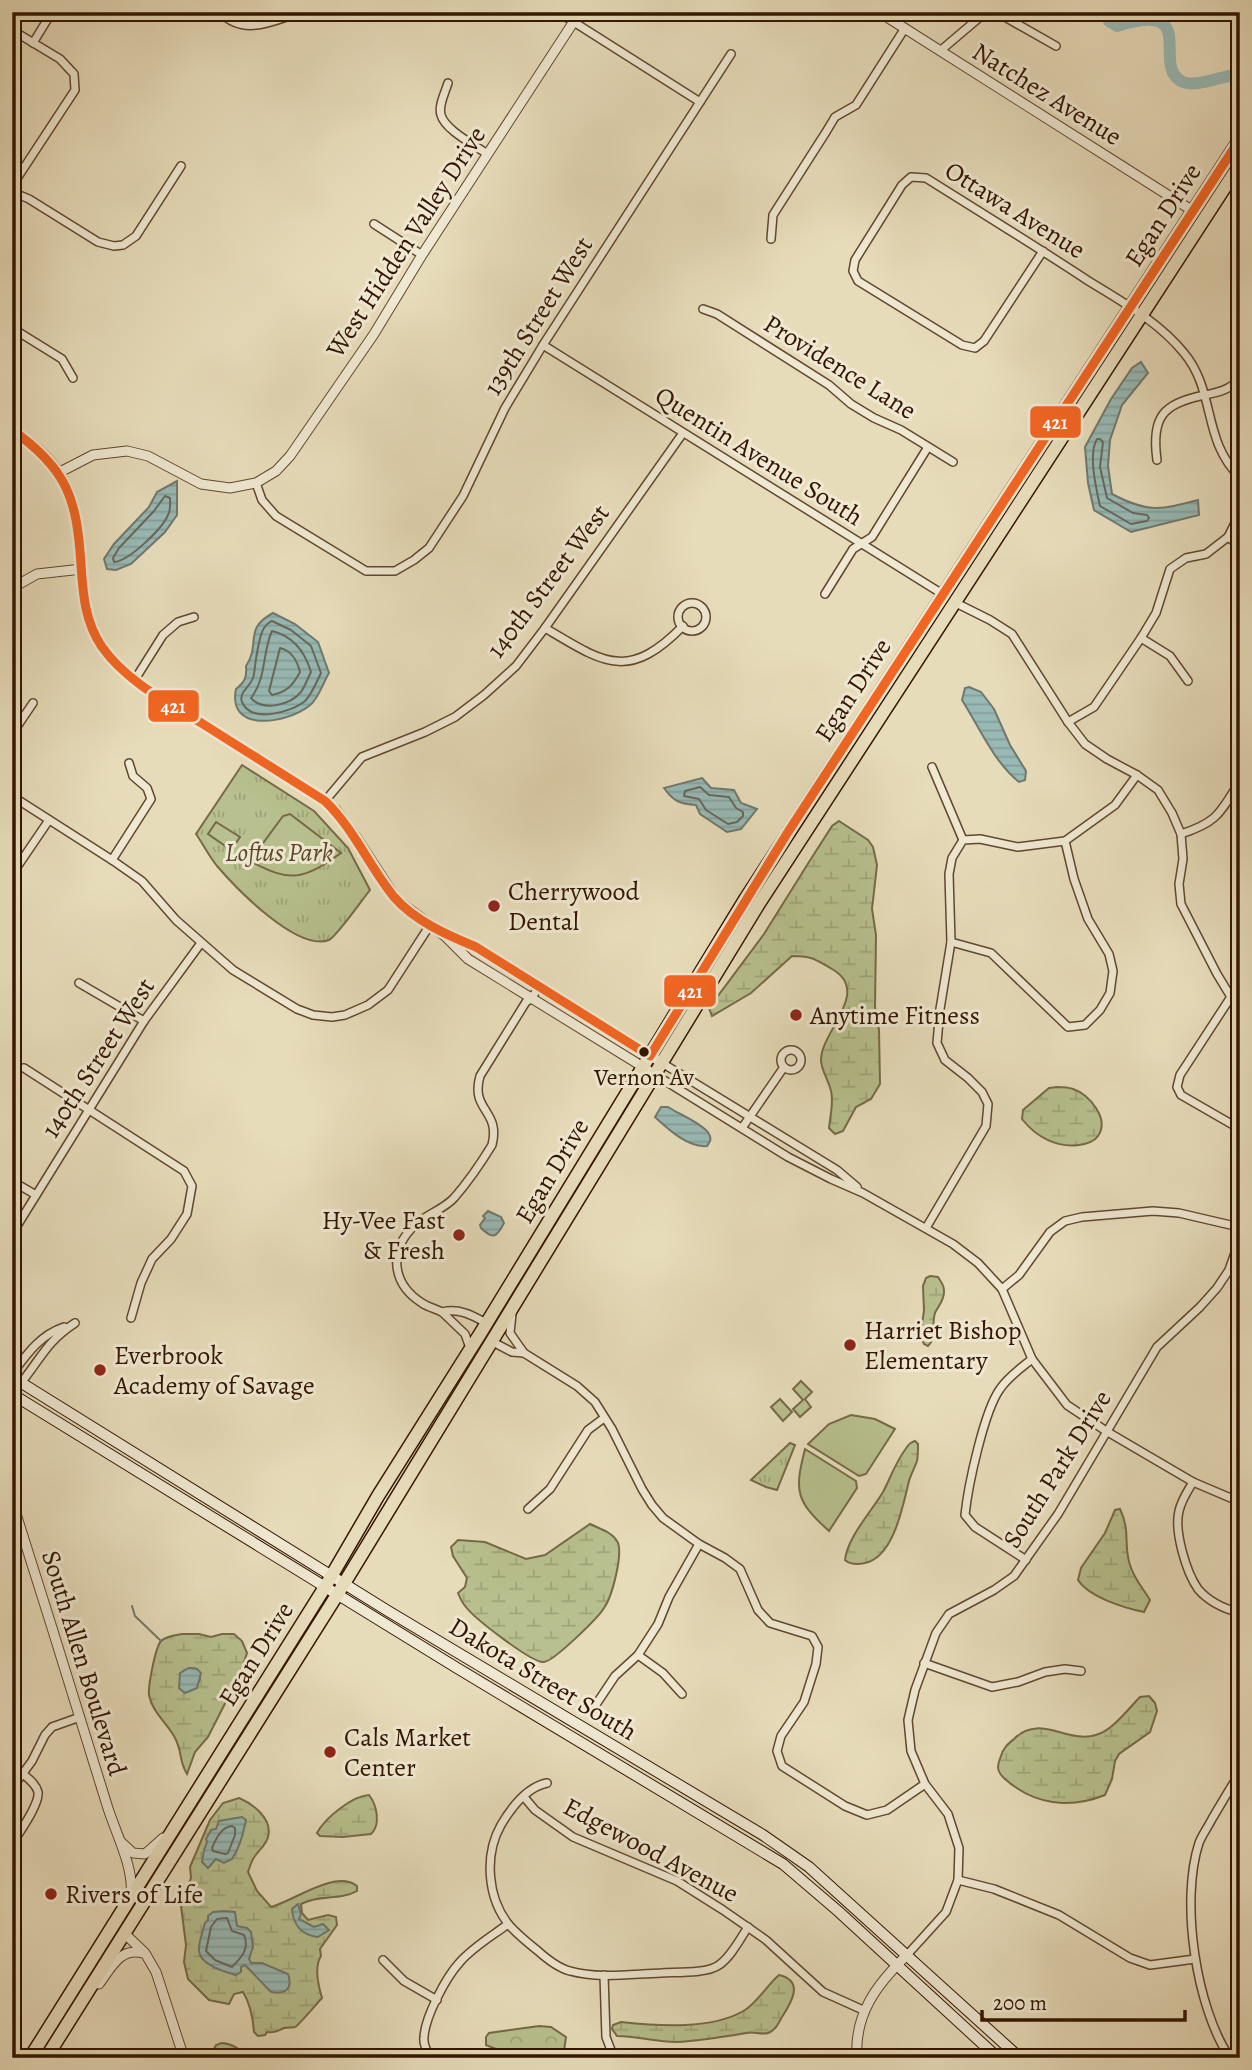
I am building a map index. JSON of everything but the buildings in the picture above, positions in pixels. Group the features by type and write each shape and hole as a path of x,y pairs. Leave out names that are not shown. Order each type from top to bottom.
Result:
{"highway":[{"name":"Egan Drive","path":"46,2058 337,1595 642,1067 767,865 1240,139"},
{"name":"Egan Drive","path":"30,2058 470,1350 513,1306 758,905 1240,164"}],"main road":[{"name":"Dakota Street South","path":"15,1378 328,1581 337,1595 783,1864 998,2058"},
{"name":"Dakota Street South","path":"13,1395 328,1581 344,1583 763,1835 809,1867 1020,2058"}],"street":[{"path":"33,43 52,12"},
{"path":"220,12 232,23 249,27 301,12"},
{"path":"558,12 700,102"},
{"name":"West Hidden Valley Drive","path":"256,483 276,471 290,456 374,334 422,255 580,12"},
{"name":"Natchez Avenue","path":"879,12 1193,211"},
{"path":"940,51 986,12"},
{"path":"996,12 1056,46"},
{"path":"771,239 773,215 835,117 856,105 905,29"},
{"path":"12,30 60,59 74,74 75,90 12,186"},
{"name":"139th Street West","path":"256,483 262,500 276,516 366,571 395,570 429,548 463,496 505,408 543,345 731,54"},
{"path":"448,83 440,114 446,126 487,154"},
{"path":"12,192 29,199 98,242 122,245 136,236 181,166"},
{"name":"Ottawa Avenue","path":"1042,251 984,341 975,348 962,345 859,281 853,271 855,260 902,185 911,177 926,178 1042,251 1130,307 1161,328 1186,355 1196,371 1206,395 1218,448 1240,477"},
{"path":"373,224 422,255"},
{"name":"Providence Lane","path":"703,309 717,314 829,385 851,404 901,430 953,462"},
{"path":"12,328 62,359 74,377"},
{"name":"Quentin Avenue South","path":"543,345 954,602 1012,634 1084,744 1158,790 1181,834"},
{"path":"1157,460 1154,432 1161,416 1175,404 1218,393 1240,379"},
{"path":"12,430 29,440 60,472 74,502 79,529 86,613 104,650 134,681 325,800 344,820 397,900 445,936 468,960 788,1157 831,1180 863,1192 953,1244 978,1263 1002,1289 1032,1359 1067,1405 1193,1482 1240,1502"},
{"name":"140th Street West","path":"325,800 362,757 455,717 516,666 683,433"},
{"path":"825,594 853,549 872,537 928,447"},
{"path":"60,472 93,455 127,451 148,456 201,484 230,488 256,483"},
{"path":"1068,722 1094,707 1141,638 1156,613 1170,569 1186,558 1206,554 1227,537 1240,513"},
{"path":"1227,537 1240,546"},
{"path":"12,588 37,574 82,569"},
{"path":"134,681 163,635 178,622 194,617"},
{"path":"545,628 598,658 621,661 633,660 656,651 683,626"},
{"path":"1141,638 1170,656 1188,681"},
{"path":"12,734 33,703"},
{"path":"112,860 151,799 147,788 133,776 129,763"},
{"path":"932,767 963,840"},
{"path":"963,840 980,839 1018,847 1065,841 1115,805 1137,775"},
{"path":"1240,781 1219,815 1202,827 1181,834 1183,859 1179,884 1181,904 1217,974 1231,997 1240,1001"},
{"path":"12,796 142,881 176,920 233,970 305,1012 332,1017 345,1015 368,1005 388,990 430,925"},
{"path":"15,870 49,820"},
{"path":"926,1228 986,1126 988,1104 982,1092 968,1077 945,1060 937,1043 951,942 949,874 952,858 963,840"},
{"path":"951,942 991,953 1068,1027 1085,1025 1100,1010 1111,992 1113,971 1109,954 1088,919 1074,879 1065,841"},
{"path":"445,936 476,947 540,986 837,1170 863,1192"},
{"name":"140th Street West","path":"12,1234 144,1021 201,943"},
{"path":"79,982 144,1021"},
{"path":"1240,983 1180,1075 1177,1087 1181,1095 1240,1129"},
{"path":"470,1350 466,1334 442,1312 421,1303 406,1289 398,1277 396,1263 402,1242 413,1227 444,1206 461,1188 492,1145 494,1125 477,1096 480,1076 526,1002 540,986"},
{"path":"742,1128 784,1067"},
{"path":"24,1068 184,1171 192,1186 187,1214 152,1259 141,1283 131,1318"},
{"path":"12,1181 36,1195"},
{"path":"1002,1289 1019,1275 1050,1232 1065,1221 1153,1211 1180,1213 1239,1226"},
{"name":"South Park Drive","path":"857,2058 856,2044 863,2010 877,1987 946,1912 958,1880 959,1848 948,1814 925,1784 911,1751 908,1720 924,1663 936,1633 949,1614 994,1591 1014,1576 1026,1560 1058,1514 1157,1347 1200,1307 1230,1270 1239,1226"},
{"path":"513,1306 510,1333 524,1353 577,1386 596,1402 652,1505 663,1518 740,1569 758,1610 770,1623 812,1636 818,1647 816,1664 804,1702 781,1736 777,1751 782,1766 845,1806 867,1815 887,1810 925,1784"},
{"path":"442,1312 464,1312 512,1352 524,1353"},
{"path":"13,1395 15,1378 33,1347 53,1331 72,1324 15,1378"},
{"path":"1026,1560 975,1527 965,1514 982,1434 994,1399 1002,1386 1032,1359"},
{"path":"528,1509 550,1489 588,1430 604,1418"},
{"path":"1193,1482 1178,1514 1177,1534 1189,1569 1198,1589 1213,1602 1240,1613"},
{"name":"South Allen Boulevard","path":"12,1501 130,1875 131,1896"},
{"path":"595,1706 615,1676 638,1655 658,1624 669,1597 699,1544"},
{"path":"638,1655 663,1673 682,1694"},
{"path":"924,1663 992,1687 1018,1682 1045,1672 1065,1669 1081,1671"},
{"path":"12,1788 52,1727 80,1717"},
{"path":"1230,2058 1220,2043 1207,2008 1195,1959 1191,1912 1192,1873 1199,1841 1240,1773"},
{"path":"12,1844 37,1801 38,1793 33,1782 23,1774"},
{"path":"547,1783 535,1785 509,1811 491,1853 491,1878 496,1901 508,1924 542,1954 567,1970 604,1975 712,1969 727,1958 748,1927"},
{"name":"Edgewood Avenue","path":"524,1797 535,1810 573,1837 677,1881 748,1927 786,1957 823,1993 863,2010"},
{"path":"117,1836 133,1853 145,1854 160,1841 183,1812"},
{"path":"958,1880 994,1889 1059,1915 1130,1958 1150,1965 1195,1959"},
{"path":"431,2058 424,2038 429,2017 452,1974 461,1961 508,1924"},
{"path":"124,1933 145,1954 156,1972 184,2058"},
{"path":"59,2036 120,1957 128,1952 145,1954"},
{"path":"383,1959 404,1981 438,2000"},
{"path":"604,1975 606,2036 614,2058"}],"green space":[{"name":"Loftus Park","path":"242,765 314,811 348,848 370,890 329,940 316,941 301,937 268,916 217,866 196,834"},
{"path":"290,814 341,853 317,869 297,875 276,873 250,861 283,816"},
{"path":"839,821 868,840 873,847 877,865 872,909 876,935 875,1007 879,1030 880,1084 871,1099 856,1107 843,1131 835,1134 829,1128 832,1095 821,1060 828,1037 846,1000 847,989 843,978 817,960 792,956 751,993 712,1016 709,1008 764,934 832,826"},
{"path":"216,822 240,837 231,850 208,834"},
{"path":"1049,1088 1079,1092 1096,1108 1100,1115 1101,1129 1094,1140 1079,1145 1055,1143 1040,1136 1022,1119 1023,1110"},
{"path":"938,1277 944,1290 935,1313 932,1339 928,1346 920,1336 924,1311 923,1286 926,1278"},
{"path":"801,1381 812,1392 805,1399 811,1407 800,1417 793,1409 803,1400 793,1389"},
{"path":"780,1399 792,1412 783,1421 771,1407"},
{"path":"851,1415 875,1419 895,1429 866,1474 859,1476 808,1444 829,1424"},
{"path":"915,1441 918,1444 917,1461 890,1541 875,1559 859,1564 847,1562 847,1552 855,1534 883,1492 903,1452"},
{"path":"790,1443 795,1445 777,1490 751,1480"},
{"path":"805,1449 856,1481 857,1488 829,1531 810,1512 800,1495 799,1476"},
{"path":"1120,1509 1125,1524 1130,1565 1150,1600 1144,1612 1098,1597 1078,1580 1081,1568 1105,1533 1115,1510"},
{"path":"590,1524 617,1541 619,1555 613,1585 600,1613 576,1638 549,1660 538,1661 528,1656 480,1621 462,1602 458,1593 465,1587 467,1578 453,1556 451,1547 458,1540 485,1542 526,1559 545,1555"},
{"path":"179,1634 211,1637 234,1634 242,1641 247,1653 240,1674 208,1737 195,1752 187,1774 175,1738 153,1707 149,1695 152,1668 159,1645 165,1638","holes":["189,1668 197,1669 200,1679 196,1688 180,1680 180,1674"]},
{"path":"1149,1696 1157,1711 1150,1732 1119,1754 1105,1795 1079,1802 1053,1802 1016,1788 1000,1773 998,1766 1003,1751 1024,1732 1044,1729 1075,1736 1096,1735 1114,1724 1140,1697"},
{"path":"369,1795 377,1815 376,1826 371,1834 343,1837 320,1836 317,1833 340,1809 355,1799"},
{"path":"239,1798 256,1808 268,1824 267,1840 248,1872 257,1891 271,1907 314,1888 338,1881 357,1886 357,1891 350,1894 301,1904 302,1913 308,1920 328,1915 336,1917 337,1925 320,1949 317,1976 322,1998 295,2027 258,2036 254,2032 251,2011 243,1992 234,1994 229,2004 209,2000 188,1979 184,1962 186,1945 181,1906 191,1878 190,1867 210,1820 223,1803"},
{"path":"779,1975 792,1982 794,1993 778,2025 768,2033 676,2042 617,2036 612,2029 613,2025 621,2022 685,2025 717,2021 745,2010"},
{"path":"539,2026 551,2027 566,2037 563,2058 519,2058 486,2045 489,2033"},
{"path":"222,2043 236,2048 246,2058 209,2058 216,2045"}],"water":[{"path":"1141,362 1148,373 1122,405 1110,440 1108,466 1112,494 1135,504 1154,508 1198,500 1199,515 1131,532 1094,510 1088,483 1085,447 1111,399 1132,368"},
{"path":"177,481 177,515 165,532 131,564 116,570 107,569 104,559 114,544 149,507 157,492"},
{"path":"273,613 295,624 318,642 329,673 318,696 309,706 287,717 260,721 240,713 236,703 236,689 245,679 255,631 264,619"},
{"path":"965,688 981,692 994,709 1010,745 1026,771 1025,780 1019,782 1010,774 987,744 962,700"},
{"path":"702,778 711,788 734,790 741,803 757,809 741,829 727,832 700,814 696,805 677,801 664,788"},
{"path":"21,947 20,964 12,984 12,948"},
{"path":"661,1107 668,1107 702,1127 709,1134 707,1146 686,1141 666,1127 655,1117"},
{"path":"488,1211 501,1217 504,1223 494,1235 485,1232 480,1225"},
{"path":"189,1668 197,1669 201,1673 197,1688 185,1693 179,1688 180,1673"},
{"path":"242,1817 246,1820 244,1830 232,1859 224,1863 216,1859 208,1868 202,1862 206,1839 211,1830 216,1829 219,1821"},
{"path":"298,1904 301,1914 299,1919 314,1927 323,1924 329,1930 318,1937 303,1931 296,1924 293,1915 292,1909"},
{"path":"213,1912 235,1912 237,1926 247,1928 251,1932 251,1963 262,1963 288,1974 290,1983 287,1989 271,1992 245,1965 236,1975 214,1967 200,1956 200,1941 208,1916"}],"waterway":[{"path":"1105,12 1109,21 1117,26 1143,20 1158,21 1166,27 1173,73 1181,81 1201,83 1240,74"},
{"path":"132,1606 135,1616 161,1641"}],"transit line":[{"name":"421","path":"12,430 46,458 66,488 76,522 88,618 96,638 123,671 162,699 325,801 344,823 402,906 443,932 476,947 650,1056 788,832 1240,139"}],"place":[{"name":"Cherrywood Dental","path":"494,906"},
{"name":"Anytime Fitness","path":"796,1015"},
{"name":"Vernon Av","path":"644,1052"},
{"name":"Hy-Vee Fast & Fresh","path":"459,1235"},
{"name":"Harriet Bishop Elementary","path":"850,1345"},
{"name":"Everbrook Academy of Savage","path":"100,1370"},
{"name":"Cals Market Center","path":"330,1752"},
{"name":"Rivers of Life","path":"51,1894"}]}
